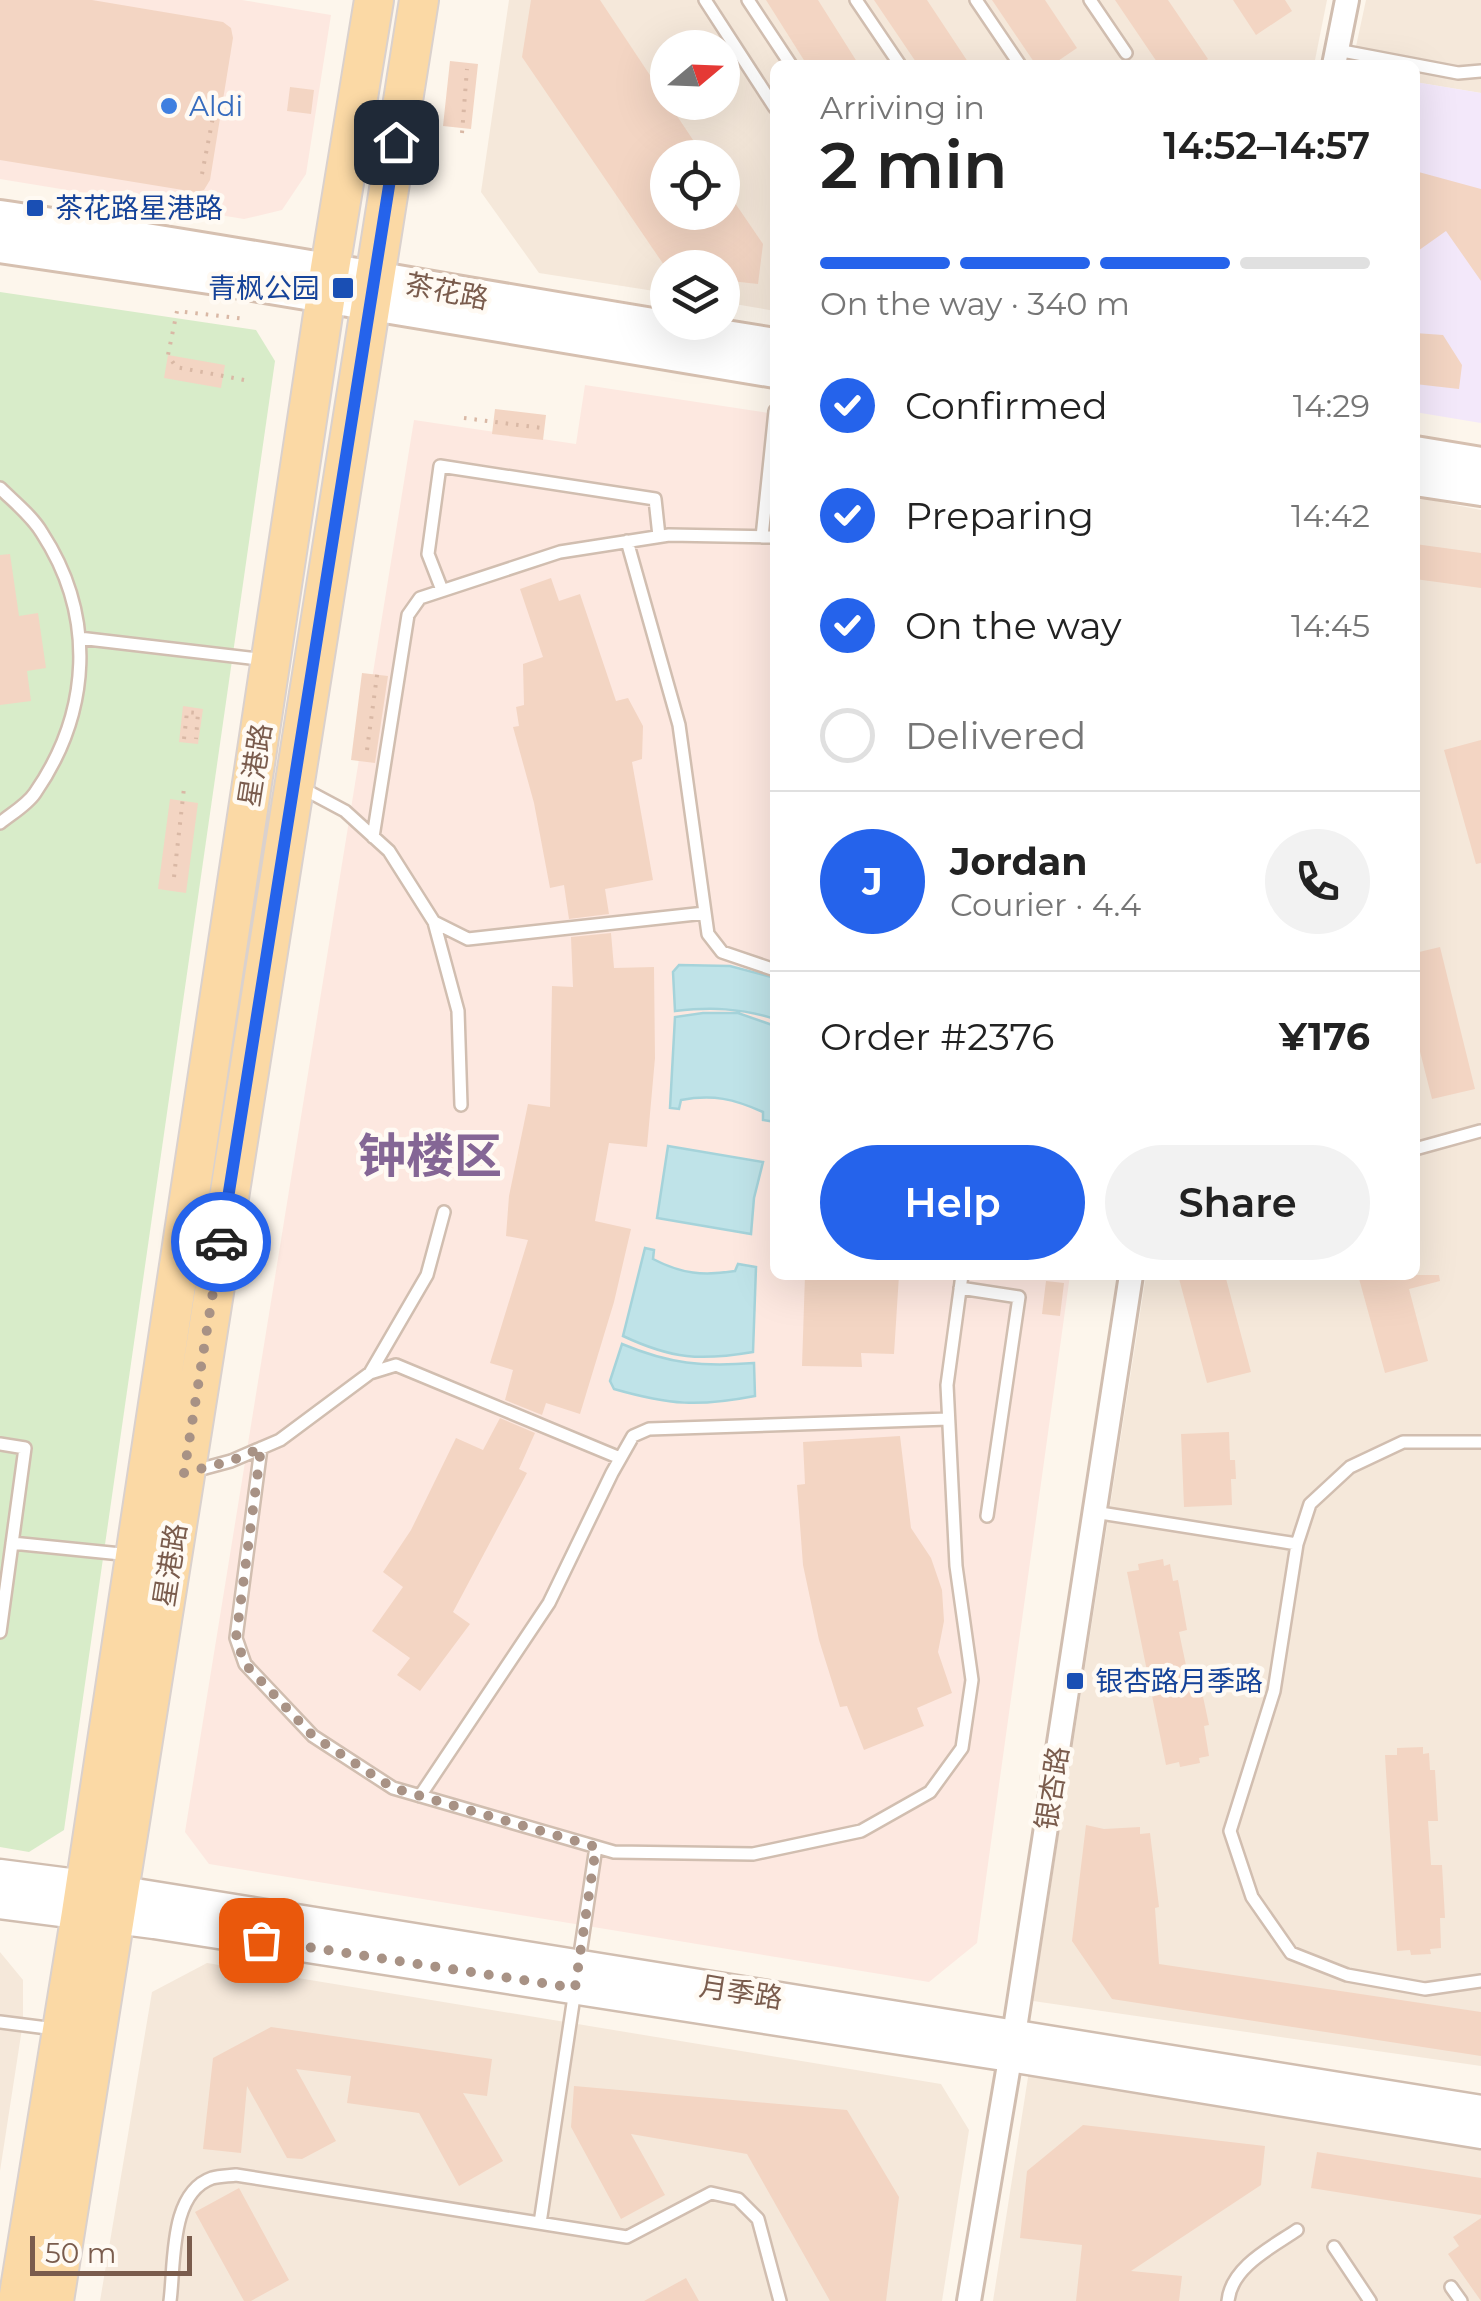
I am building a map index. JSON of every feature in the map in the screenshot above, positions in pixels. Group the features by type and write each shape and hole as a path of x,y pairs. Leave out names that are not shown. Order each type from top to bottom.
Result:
{"main road":[{"name":"星港路","path":"54,2301 135,1556 374,0"},
{"name":"星港路","path":"18,2301 62,2030 99,1902 184,1473 419,0"},
{"name":"茶花路","path":"0,218 770,370"},
{"name":"茶花路","path":"0,246 328,283"},
{"name":"茶花路","path":"372,292 770,344"},
{"path":"1420,454 1481,464"},
{"path":"1420,479 1481,489"}],"street":[{"path":"1335,57 1347,0"},
{"name":"银杏路","path":"969,2301 1129,1280"},
{"name":"月季路","path":"0,1875 99,1902 1012,2046 1481,2111"},
{"name":"月季路","path":"0,1902 99,1902"},
{"name":"月季路","path":"1012,2046 1481,2134"}],"lane":[{"path":"705,0 770,100"},
{"path":"748,0 788,60"},
{"path":"856,0 897,60"},
{"path":"976,0 1017,60"},
{"path":"1090,0 1126,53"},
{"path":"1420,68 1458,73 1481,71"},
{"path":"442,590 428,554 440,466 655,498 659,536"},
{"path":"0,488 41,531 73,592 82,660 69,731 33,796 0,824"},
{"path":"374,837 408,615 420,598 560,552 659,536 768,537 770,501"},
{"path":"627,542 680,725 708,934 722,952 770,968"},
{"path":"79,638 271,660"},
{"path":"294,784 345,810 389,851 434,922 458,1012 461,1105"},
{"path":"434,922 468,939 705,913"},
{"path":"1420,1148 1480,1132 1481,1118"},
{"path":"370,1373 427,1275 444,1212"},
{"path":"261,1448 236,1638 245,1664 313,1736 393,1788 614,1852 753,1854 862,1831 930,1792 962,1748 972,1680 956,1566 947,1385 961,1282 1019,1297 987,1516"},
{"path":"184,1473 231,1461 280,1440 370,1373 396,1366 620,1458"},
{"path":"420,1796 549,1603 633,1436 649,1429 948,1418"},
{"path":"1481,1442 1404,1442 1350,1468 1310,1504 1296,1544 1274,1691 1230,1830 1252,1897 1290,1954 1347,1974 1425,1988 1481,1982"},
{"path":"0,1444 25,1448 0,1632"},
{"path":"1094,1512 1296,1544"},
{"path":"12,1543 135,1556"},
{"path":"540,2223 596,1847"},
{"path":"0,2022 62,2030"},
{"path":"170,2301 181,2210 196,2188 212,2178 236,2175 627,2237 711,2193 738,2199 758,2219 780,2301"},
{"path":"1228,2301 1229,2289 1250,2262 1297,2230"},
{"path":"1334,2247 1370,2301"},
{"path":"1451,2287 1461,2301"}],"path":[{"path":"462,133 468,69"},
{"path":"202,174 214,112"},
{"path":"244,380 176,367 168,355 178,311 246,319"},
{"path":"464,418 542,428"},
{"path":"367,750 378,668"},
{"path":"184,739 187,712 198,713 196,740"},
{"path":"174,877 184,788"}],"shaded area":[{"path":"0,0 242,0 331,15 306,174 282,210 244,219 0,179"},
{"path":"509,0 1327,0 1315,60 770,60 770,310 740,305 740,250 650,250 650,290 539,273 481,192"},
{"path":"1366,0 1481,0 1481,93 1420,83 1420,60 1353,60"},
{"path":"1420,83 1481,93 1481,423 1420,413"},
{"path":"585,385 770,413 770,1280 1069,1280 977,1943 929,1982 209,1864 185,1832 414,420 576,444"},
{"path":"1420,498 1481,510 1481,2066 1033,2001 1145,1280 1420,1280"},
{"path":"0,1952 23,1980 23,2022 0,2171"},
{"path":"207,1963 941,2084 969,2130 942,2301 100,2301 152,1992"},
{"path":"1029,2071 1481,2148 1481,2301 993,2301"}],"green space":[{"name":"青枫公园","path":"0,292 256,330 275,361 64,1830 29,1852 0,1847"}],"water":[{"path":"679,965 730,966 770,977 770,1018 725,1009 675,1011 673,972"},
{"path":"738,1013 770,1024 770,1121 763,1120 763,1112 723,1099 681,1100 679,1109 670,1108 675,1017"},
{"path":"668,1146 763,1162 751,1234 657,1218"},
{"path":"645,1248 654,1250 653,1259 693,1272 735,1271 738,1264 756,1267 753,1352 686,1356 623,1336"},
{"path":"622,1344 686,1362 754,1363 755,1396 684,1403 614,1389 610,1381"}],"building":[{"path":"0,0 92,0 223,22 231,28 233,38 210,180 204,190 195,192 0,160"},
{"path":"531,0 600,0 650,75 650,120 680,120 693,140 650,140 650,230 740,230 740,210 763,244 758,284 740,282 740,250 654,250 522,57"},
{"path":"766,0 818,0 856,60 804,60"},
{"path":"874,0 927,0 967,60 915,60"},
{"path":"992,0 1045,0 1077,48 1059,60 1033,60"},
{"path":"1115,0 1168,0 1208,59 1156,60"},
{"path":"1233,0 1285,0 1292,11 1256,35"},
{"path":"450,61 478,64 471,129 443,126"},
{"path":"290,87 314,90 311,114 287,111"},
{"path":"1420,172 1481,189 1481,281 1446,231 1420,249"},
{"path":"1420,333 1443,335 1462,365 1459,389 1420,385"},
{"path":"168,355 225,365 221,388 164,378"},
{"path":"495,409 546,415 543,440 492,434"},
{"path":"1420,545 1481,553 1481,588 1420,580"},
{"path":"10,554 19,616 38,613 46,668 27,671 31,701 0,705 0,555"},
{"path":"551,578 559,601 580,594 616,701 628,698 643,726 642,759 632,762 653,880 605,889 609,914 569,919 564,885 550,888 534,803 513,727 519,726 516,707 524,705 523,664 543,657 520,589"},
{"path":"362,673 388,676 375,763 351,760"},
{"path":"183,706 203,709 198,744 179,742"},
{"path":"1481,740 1481,863 1476,864 1444,750"},
{"path":"170,799 198,803 186,893 158,889"},
{"path":"611,933 614,968 654,967 655,1058 647,1147 609,1143 595,1221 631,1229 614,1302 580,1414 546,1403 542,1415 505,1400 513,1370 490,1363 528,1240 506,1236 509,1196 528,1104 550,1107 552,986 573,987 571,937"},
{"path":"1440,947 1475,1089 1432,1099 1420,1052 1420,952"},
{"path":"1420,1275 1439,1275 1440,1281 1409,1289 1428,1361 1385,1373 1359,1280 1420,1280"},
{"path":"805,1280 899,1280 894,1354 861,1353 862,1367 802,1366"},
{"path":"1179,1280 1226,1280 1251,1372 1207,1383"},
{"path":"1046,1281 1064,1283 1060,1316 1042,1314"},
{"path":"500,1418 535,1433 519,1469 527,1473 453,1612 470,1624 420,1691 397,1675 410,1658 372,1631 403,1587 383,1572 411,1530 456,1438 483,1450"},
{"path":"1229,1432 1230,1460 1235,1460 1236,1479 1231,1479 1232,1505 1184,1507 1181,1434"},
{"path":"900,1436 911,1528 931,1558 942,1590 944,1621 938,1652 952,1693 917,1708 924,1726 864,1750 847,1706 840,1707 819,1640 803,1565 797,1485 805,1484 803,1442"},
{"path":"1163,1559 1164,1566 1170,1564 1173,1581 1178,1580 1187,1630 1179,1632 1188,1675 1198,1673 1209,1725 1204,1726 1209,1756 1199,1758 1200,1763 1180,1767 1179,1762 1166,1765 1127,1572 1139,1570 1138,1564"},
{"path":"1423,1747 1423,1754 1429,1753 1430,1770 1435,1770 1438,1821 1428,1821 1431,1865 1442,1865 1445,1918 1440,1918 1441,1948 1430,1949 1431,1954 1411,1955 1410,1950 1397,1951 1385,1755 1397,1755 1397,1748"},
{"path":"1086,1825 1104,1829 1140,1827 1140,1834 1150,1833 1159,1907 1155,1908 1159,1964 1481,2012 1481,2056 1112,1999 1072,1941"},
{"path":"271,2027 492,2059 487,2096 463,2093 503,2161 459,2186 419,2113 347,2103 351,2076 296,2069 336,2141 302,2159 287,2158 247,2086 241,2153 203,2149 213,2058"},
{"path":"574,2086 847,2110 899,2197 886,2301 830,2301 747,2154 631,2134 665,2195 621,2219 571,2127"},
{"path":"1083,2125 1265,2146 1261,2185 1131,2271 1182,2276 1179,2301 1076,2301 1082,2245 1020,2238 1027,2171"},
{"path":"1317,2152 1481,2178 1481,2215 1311,2188"},
{"path":"239,2188 289,2280 251,2301 244,2301 195,2212"},
{"path":"1481,2218 1481,2301 1448,2254 1459,2246 1453,2237"},
{"path":"686,2278 699,2301 644,2301"}],"way so far":[{"path":"221,1242 184,1473 231,1461 261,1448 236,1638 245,1664 313,1736 393,1788 596,1847 575,1988 261,1940"}],"place":[{"name":"Aldi","path":"169,106"},
{"name":"茶花路星港路","path":"35,208"},
{"name":"青枫公园","path":"343,288"},
{"name":"银杏路月季路","path":"1075,1681"}],"district":[{"name":"钟楼区","path":"430,1156"}],"route":[{"path":"221,1242 396,142"}]}
